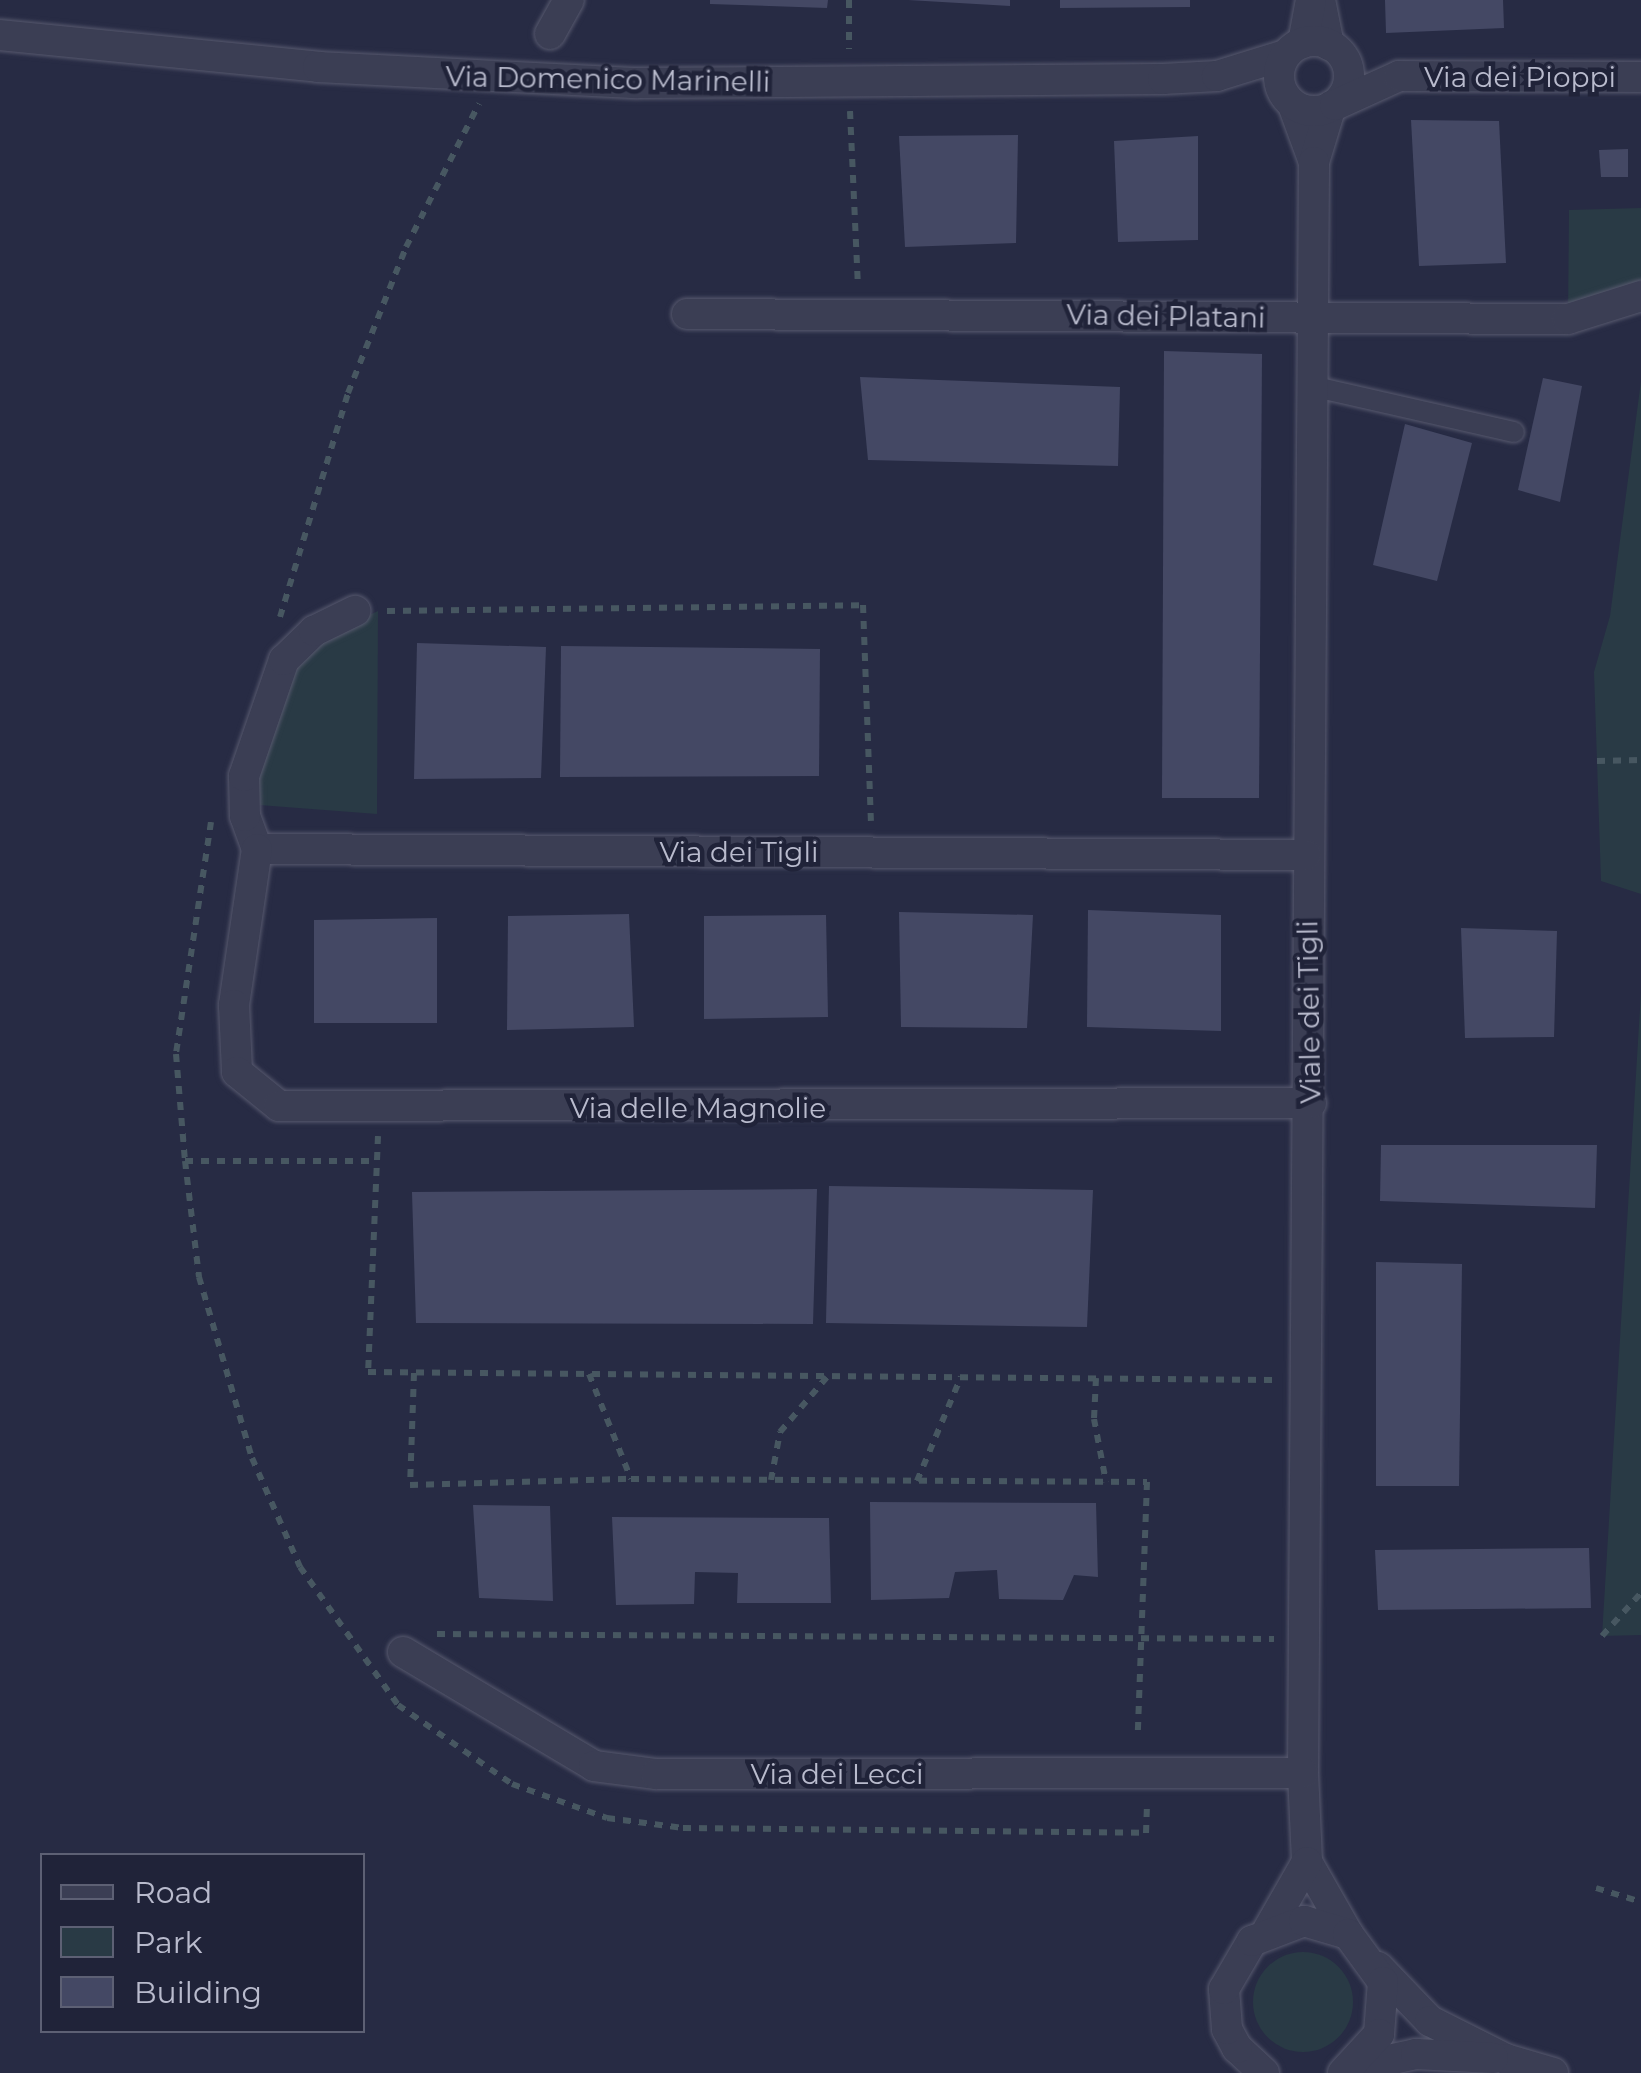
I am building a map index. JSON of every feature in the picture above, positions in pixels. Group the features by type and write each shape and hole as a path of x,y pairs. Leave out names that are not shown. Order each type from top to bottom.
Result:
{"street":[{"path":"550,34 569,0"},
{"name":"Viale dei Tigli","path":"1311,0 1314,49 1349,76 1333,106 1314,162 1306,855 1311,1103 1303,1773 1307,1862 1348,1934 1430,2021 1506,2059"},
{"name":"Viale dei Tigli","path":"1314,162 1278,76 1314,49 1320,0"},
{"name":"Via Domenico Marinelli","path":"0,35 488,80 1217,76 1314,49"},
{"name":"Via dei Pioppi","path":"1314,49 1400,76 1627,69"},
{"name":"Via Domenico Marinelli","path":"1217,76 1289,101"},
{"name":"Via dei Pioppi","path":"1333,106 1400,76"},
{"path":"1289,101 1314,112 1333,106"},
{"name":"Via dei Platani","path":"686,314 1568,319 1641,296"},
{"path":"257,849 245,816 244,776 284,660 314,630 355,611"},
{"name":"Via dei Tigli","path":"257,849 1306,855"},
{"name":"Via delle Magnolie","path":"257,849 234,1005 237,1072 279,1106 382,1110 1311,1103"},
{"name":"Via dei Lecci","path":"415,1643 594,1766 656,1774 1303,1773"},
{"path":"1264,2073 1237,2048 1223,2007 1238,1956 1268,1930 1307,1862"},
{"path":"1268,1930 1304,1921 1348,1934"},
{"path":"1347,2071 1367,2053 1384,2017 1376,1964"},
{"path":"1347,2071 1416,2054 1506,2059 1553,2073"}],"lane":[{"path":"1310,386 1514,432"}],"path":[{"path":"849,0 860,313"},
{"path":"288,625 276,628 348,392 406,247 488,80"},
{"path":"355,611 864,605 872,852"},
{"path":"1597,762 1641,760"},
{"path":"212,814 176,1054 199,1277 252,1458 300,1567 398,1706 512,1784 607,1818 684,1828 1146,1833 1147,1774"},
{"path":"382,1110 373,1160 368,1372 1308,1380"},
{"path":"184,1160 373,1160"},
{"path":"414,1373 410,1485 630,1479 1147,1482 1138,1731"},
{"path":"590,1374 630,1479"},
{"path":"770,1480 780,1432 828,1376"},
{"path":"917,1480 961,1377"},
{"path":"1096,1378 1094,1419 1106,1482"},
{"path":"1602,1636 1641,1593"},
{"path":"415,1643 1306,1640"},
{"path":"1596,1888 1641,1902"}],"green space":[{"path":"1641,208 1641,296 1568,319 1569,210"},
{"path":"1641,381 1641,894 1601,881 1594,672 1610,616"},
{"path":"378,611 377,814 259,805 258,763 297,668 321,638"},
{"path":"1641,992 1641,1635 1602,1636"},
{"path":"1303,1952 1322,1955 1339,1966 1350,1983 1350,2021 1339,2038 1322,2049 1303,2052 1284,2049 1267,2038 1256,2021 1253,2002 1256,1983 1267,1966 1284,1955"}],"building":[{"path":"710,0 828,0 827,8 710,4"},
{"path":"908,0 1010,0 1010,6"},
{"path":"1060,0 1190,0 1190,7 1060,8"},
{"path":"1385,0 1503,0 1504,28 1386,33"},
{"path":"1411,120 1499,121 1506,263 1419,266"},
{"path":"1018,135 1016,243 905,247 899,136"},
{"path":"1198,136 1198,240 1118,242 1114,141"},
{"path":"1628,149 1628,177 1601,177 1599,150"},
{"path":"1164,351 1262,354 1259,798 1162,798"},
{"path":"860,377 1120,387 1118,466 868,460"},
{"path":"1543,378 1582,386 1560,502 1518,490"},
{"path":"1405,424 1472,443 1437,581 1373,565"},
{"path":"417,643 546,647 541,778 414,779"},
{"path":"561,646 820,649 819,776 560,777"},
{"path":"1088,910 1221,915 1221,1031 1087,1027"},
{"path":"899,912 1033,915 1027,1028 901,1027"},
{"path":"629,914 634,1027 507,1030 508,916"},
{"path":"826,915 828,1017 704,1019 704,916"},
{"path":"437,918 437,1023 314,1023 314,920"},
{"path":"1461,928 1557,931 1554,1037 1465,1038"},
{"path":"1381,1145 1597,1145 1595,1208 1380,1201"},
{"path":"829,1186 1093,1190 1087,1327 826,1323"},
{"path":"817,1189 813,1324 416,1323 412,1192"},
{"path":"1376,1262 1462,1264 1459,1486 1376,1486"},
{"path":"870,1502 1096,1503 1098,1577 1074,1575 1063,1600 999,1599 997,1570 955,1572 949,1598 871,1600"},
{"path":"473,1505 550,1506 553,1601 479,1598"},
{"path":"612,1517 829,1518 831,1603 737,1603 738,1573 695,1572 694,1604 616,1605"},
{"path":"1589,1548 1591,1608 1378,1610 1375,1550"}]}
